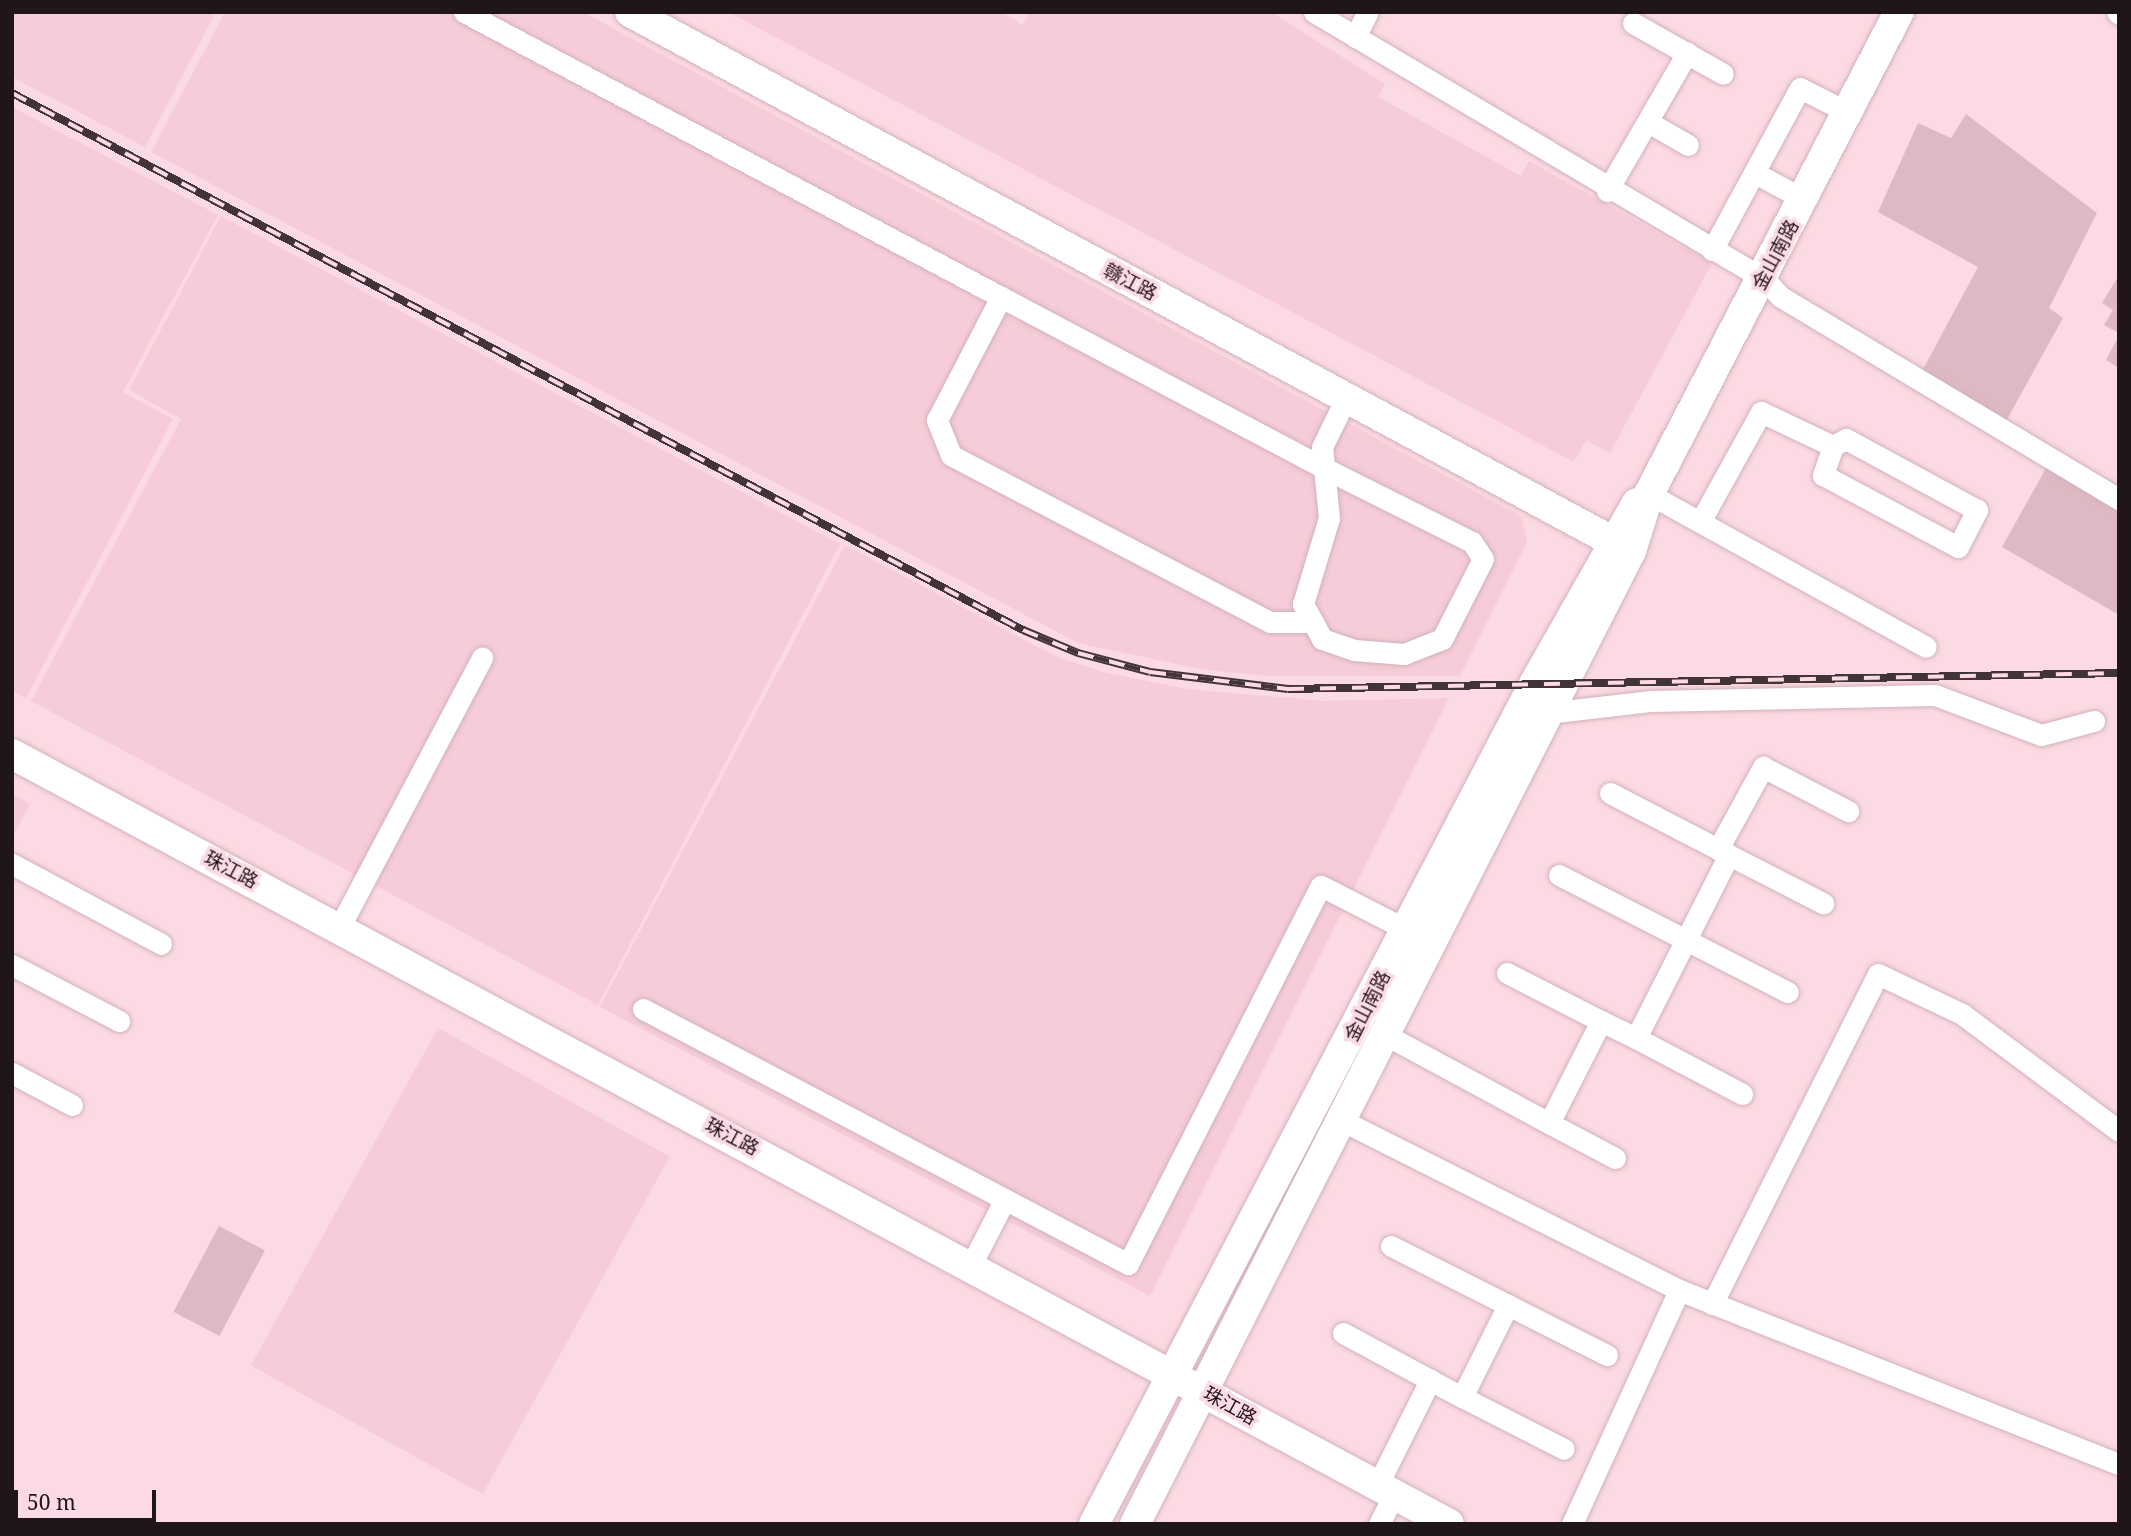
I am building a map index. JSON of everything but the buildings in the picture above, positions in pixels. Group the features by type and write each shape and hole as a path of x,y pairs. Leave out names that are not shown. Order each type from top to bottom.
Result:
{"main road":[{"name":"赣江路","path":"630,12 1622,546"},
{"name":"金山南路","path":"1135,1524 1206,1392 1547,713 1622,546 1631,508 1649,494 1805,200 1899,12"},
{"name":"金山南路","path":"1094,1524 1176,1377 1407,930 1622,546"},
{"name":"珠江路","path":"12,754 971,1265 1449,1524"}],"street":[{"path":"464,12 1324,468 1472,542 1483,559 1442,639 1404,654 1354,650 1322,639 1303,604 1329,518 1324,468 1322,447 1346,398"},
{"path":"1314,12 1607,191 1764,279 1781,297 2119,499"},
{"path":"1355,37 1368,12"},
{"path":"1633,23 1723,74"},
{"path":"1607,191 1687,53"},
{"path":"1712,250 1800,88 1849,113"},
{"path":"1648,122 1688,145"},
{"path":"1755,173 1805,200"},
{"path":"1001,297 937,420 951,455 1270,622 1313,622"},
{"path":"1700,522 1761,412 1833,446"},
{"path":"1846,439 1977,510 1958,547 1823,475 1833,446 1846,439"},
{"path":"1649,494 1926,647"},
{"path":"339,928 482,658"},
{"path":"1547,713 1651,701 1935,695 2041,735 2094,721"},
{"path":"1636,1038 1686,940 1763,766 1848,811"},
{"path":"1610,793 1823,903"},
{"path":"12,864 161,944"},
{"path":"1559,875 1788,992"},
{"path":"643,1009 1128,1264 1321,886 1407,930"},
{"path":"12,965 120,1021"},
{"path":"1507,973 1742,1094"},
{"path":"1712,1304 1878,974 1962,1014 2119,1131"},
{"path":"1549,1123 1601,1021"},
{"path":"1386,1035 1615,1158"},
{"path":"12,1073 72,1105"},
{"path":"1343,1121 1679,1290 2119,1464"},
{"path":"971,1265 1005,1199"},
{"path":"1391,1246 1607,1356"},
{"path":"1572,1524 1679,1290"},
{"path":"1462,1397 1508,1306"},
{"path":"1343,1333 1564,1449"},
{"path":"1379,1524 1386,1491 1430,1380"}],"shaded area":[{"path":"12,12 216,12 145,147 12,77"},
{"path":"225,12 583,12 1521,516 1527,542 1460,676 1273,676 1205,670 1078,643 151,152"},
{"path":"728,12 1002,12 1022,25 1030,12 1271,12 1385,84 1378,97 1521,176 1529,161 1712,263 1610,453 1586,440 1574,462"},
{"path":"12,107 218,215 123,392 173,419 26,698 12,691"},
{"path":"1966,114 2097,213 2049,308 2063,318 2005,423 1921,373 1978,267 1878,212 1918,123 1951,138"},
{"path":"221,216 840,544 598,1005 31,701 181,419 129,390"},
{"path":"2119,275 2119,333 2104,325 2113,310 2102,303"},
{"path":"2119,335 2119,368 2106,360"},
{"path":"2050,461 2119,503 2119,615 2002,547"},
{"path":"845,545 1057,657 1103,672 1186,689 1325,701 1449,698 1150,1296 600,1007"},
{"path":"12,794 30,804 12,838"},
{"path":"438,1028 670,1156 483,1494 251,1366"},
{"path":"219,1226 265,1250 219,1336 173,1312"}],"railway":[{"path":"12,93 1023,630 1078,653 1150,672 1288,689 2119,673"}]}
